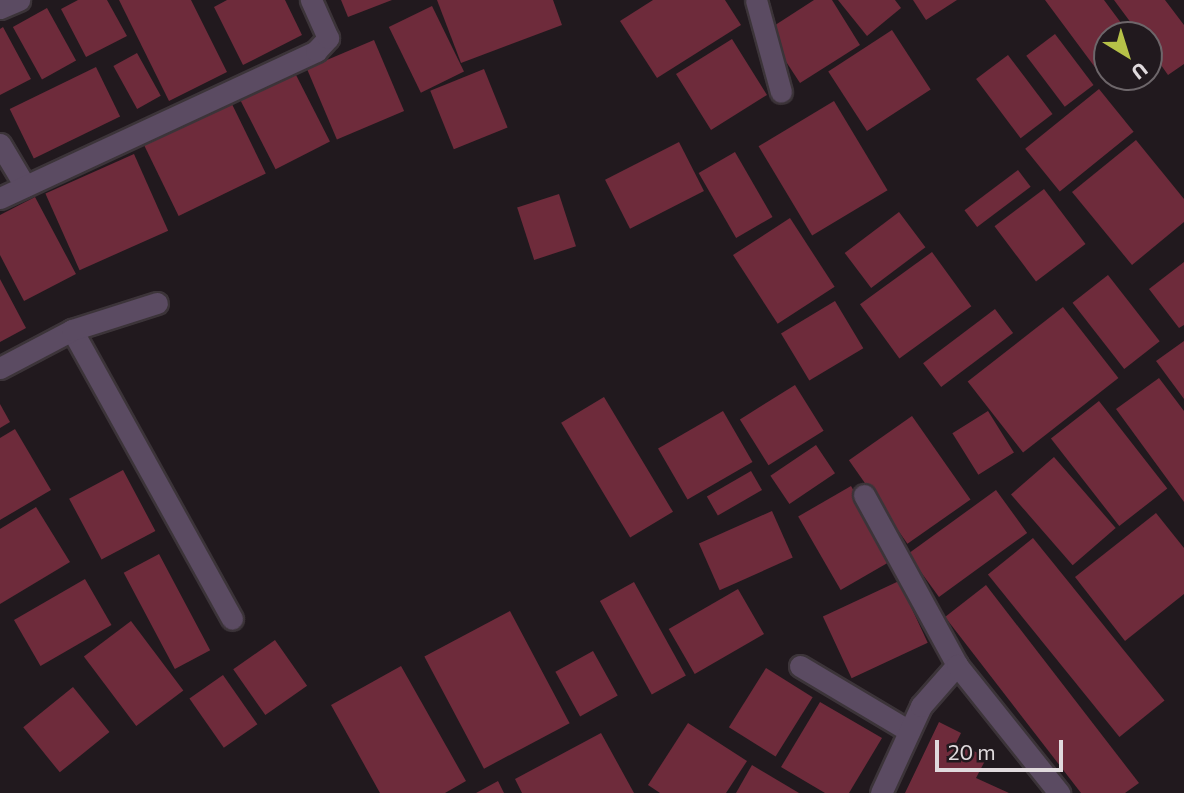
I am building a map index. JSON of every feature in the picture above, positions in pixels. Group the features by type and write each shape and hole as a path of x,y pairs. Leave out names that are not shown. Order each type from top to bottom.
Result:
{"street":[{"path":"0,8 19,0"},
{"path":"0,198 316,51 328,38 311,0"},
{"path":"756,0 781,92"},
{"path":"0,144 25,186"},
{"path":"0,368 72,330 157,303"},
{"path":"72,330 232,619"},
{"path":"864,495 957,665 1059,793"},
{"path":"881,793 921,706 957,665"},
{"path":"800,666 909,731"}],"building":[{"path":"78,0 107,0 127,36 86,57 61,9"},
{"path":"119,0 191,0 227,72 169,101"},
{"path":"227,0 285,0 302,35 243,65 214,7"},
{"path":"341,0 392,0 348,17"},
{"path":"437,0 553,0 562,25 461,63"},
{"path":"653,0 725,0 741,25 657,78 620,21"},
{"path":"814,0 832,0 860,45 800,83 766,31"},
{"path":"838,0 895,0 901,8 867,36"},
{"path":"913,0 957,0 926,20"},
{"path":"1045,0 1104,0 1120,21 1093,21 1093,65"},
{"path":"1114,0 1165,0 1184,25 1184,64 1168,75 1163,68 1163,21 1130,21"},
{"path":"432,6 464,72 421,93 389,27"},
{"path":"47,8 76,60 42,79 13,27"},
{"path":"3,27 31,79 0,95 0,29"},
{"path":"892,30 931,90 867,131 828,71"},
{"path":"1055,34 1093,84 1065,107 1026,56"},
{"path":"732,39 767,95 711,130 676,74"},
{"path":"374,40 404,111 337,139 307,69"},
{"path":"137,53 161,96 137,109 113,66"},
{"path":"1008,55 1053,114 1021,138 976,79"},
{"path":"96,67 120,116 34,159 10,109"},
{"path":"484,69 508,127 454,149 430,91"},
{"path":"295,73 330,142 276,169 241,101"},
{"path":"1097,91 1101,91 1134,132 1060,192 1025,149"},
{"path":"229,98 266,173 179,216 142,141"},
{"path":"834,101 888,190 812,235 759,146"},
{"path":"1136,140 1184,199 1184,222 1132,265 1072,192"},
{"path":"679,142 704,191 630,229 605,180"},
{"path":"735,152 773,217 736,238 699,173"},
{"path":"134,154 168,231 80,270 45,193"},
{"path":"1018,170 1031,187 977,227 964,210"},
{"path":"1044,189 1086,244 1036,281 994,226"},
{"path":"559,194 576,246 534,260 517,208"},
{"path":"35,197 76,274 24,301 0,255 0,215"},
{"path":"899,212 925,247 871,288 845,253"},
{"path":"790,218 835,287 778,324 733,255"},
{"path":"932,252 971,306 899,359 860,304"},
{"path":"1184,262 1184,325 1179,328 1149,289"},
{"path":"1108,275 1160,341 1124,369 1073,303"},
{"path":"0,279 26,328 0,342"},
{"path":"835,301 863,348 809,381 781,333"},
{"path":"1063,307 1118,378 1023,452 968,381"},
{"path":"995,309 1013,333 941,387 923,363"},
{"path":"1184,341 1184,399 1156,361"},
{"path":"1159,378 1184,411 1184,502 1116,409"},
{"path":"795,385 824,431 768,465 740,419"},
{"path":"604,397 673,512 630,538 561,423"},
{"path":"1099,401 1167,488 1119,526 1051,439"},
{"path":"0,404 10,422 0,428"},
{"path":"723,411 752,462 688,500 658,449"},
{"path":"988,411 1014,453 978,475 952,433"},
{"path":"912,416 971,500 907,544 849,460"},
{"path":"15,429 51,490 0,520 0,438"},
{"path":"816,445 835,473 789,504 770,476"},
{"path":"1054,457 1116,528 1073,565 1011,494"},
{"path":"123,470 155,531 102,560 69,499"},
{"path":"751,471 762,490 718,516 707,496"},
{"path":"851,486 894,560 841,590 798,516"},
{"path":"996,490 1027,533 939,597 908,554"},
{"path":"36,507 70,562 0,604 0,529"},
{"path":"772,511 793,558 720,590 699,544"},
{"path":"1156,513 1184,548 1184,594 1125,641 1075,577"},
{"path":"1033,538 1165,700 1119,737 988,575"},
{"path":"159,554 210,650 175,669 124,573"},
{"path":"85,579 112,625 40,666 14,620"},
{"path":"899,581 928,643 852,678 823,616"},
{"path":"634,582 686,676 652,694 600,601"},
{"path":"986,585 1139,783 1125,793 1081,793 945,617"},
{"path":"738,589 764,634 695,674 669,629"},
{"path":"510,611 570,723 484,769 424,657"},
{"path":"131,621 183,690 136,726 84,657"},
{"path":"275,640 307,686 265,715 233,669"},
{"path":"593,651 618,696 580,716 555,672"},
{"path":"401,666 466,781 445,793 380,793 331,705"},
{"path":"766,668 813,697 776,757 729,727"},
{"path":"223,675 257,724 224,748 189,699"},
{"path":"73,687 110,732 60,772 23,727"},
{"path":"820,702 882,738 849,793 825,793 781,767"},
{"path":"939,722 961,733 956,743 987,757 976,778 1009,793 905,793"},
{"path":"688,723 747,761 726,793 660,793 648,785"},
{"path":"601,733 634,793 522,793 515,779"},
{"path":"752,765 799,793 736,793"},
{"path":"498,781 504,793 476,793"}]}
